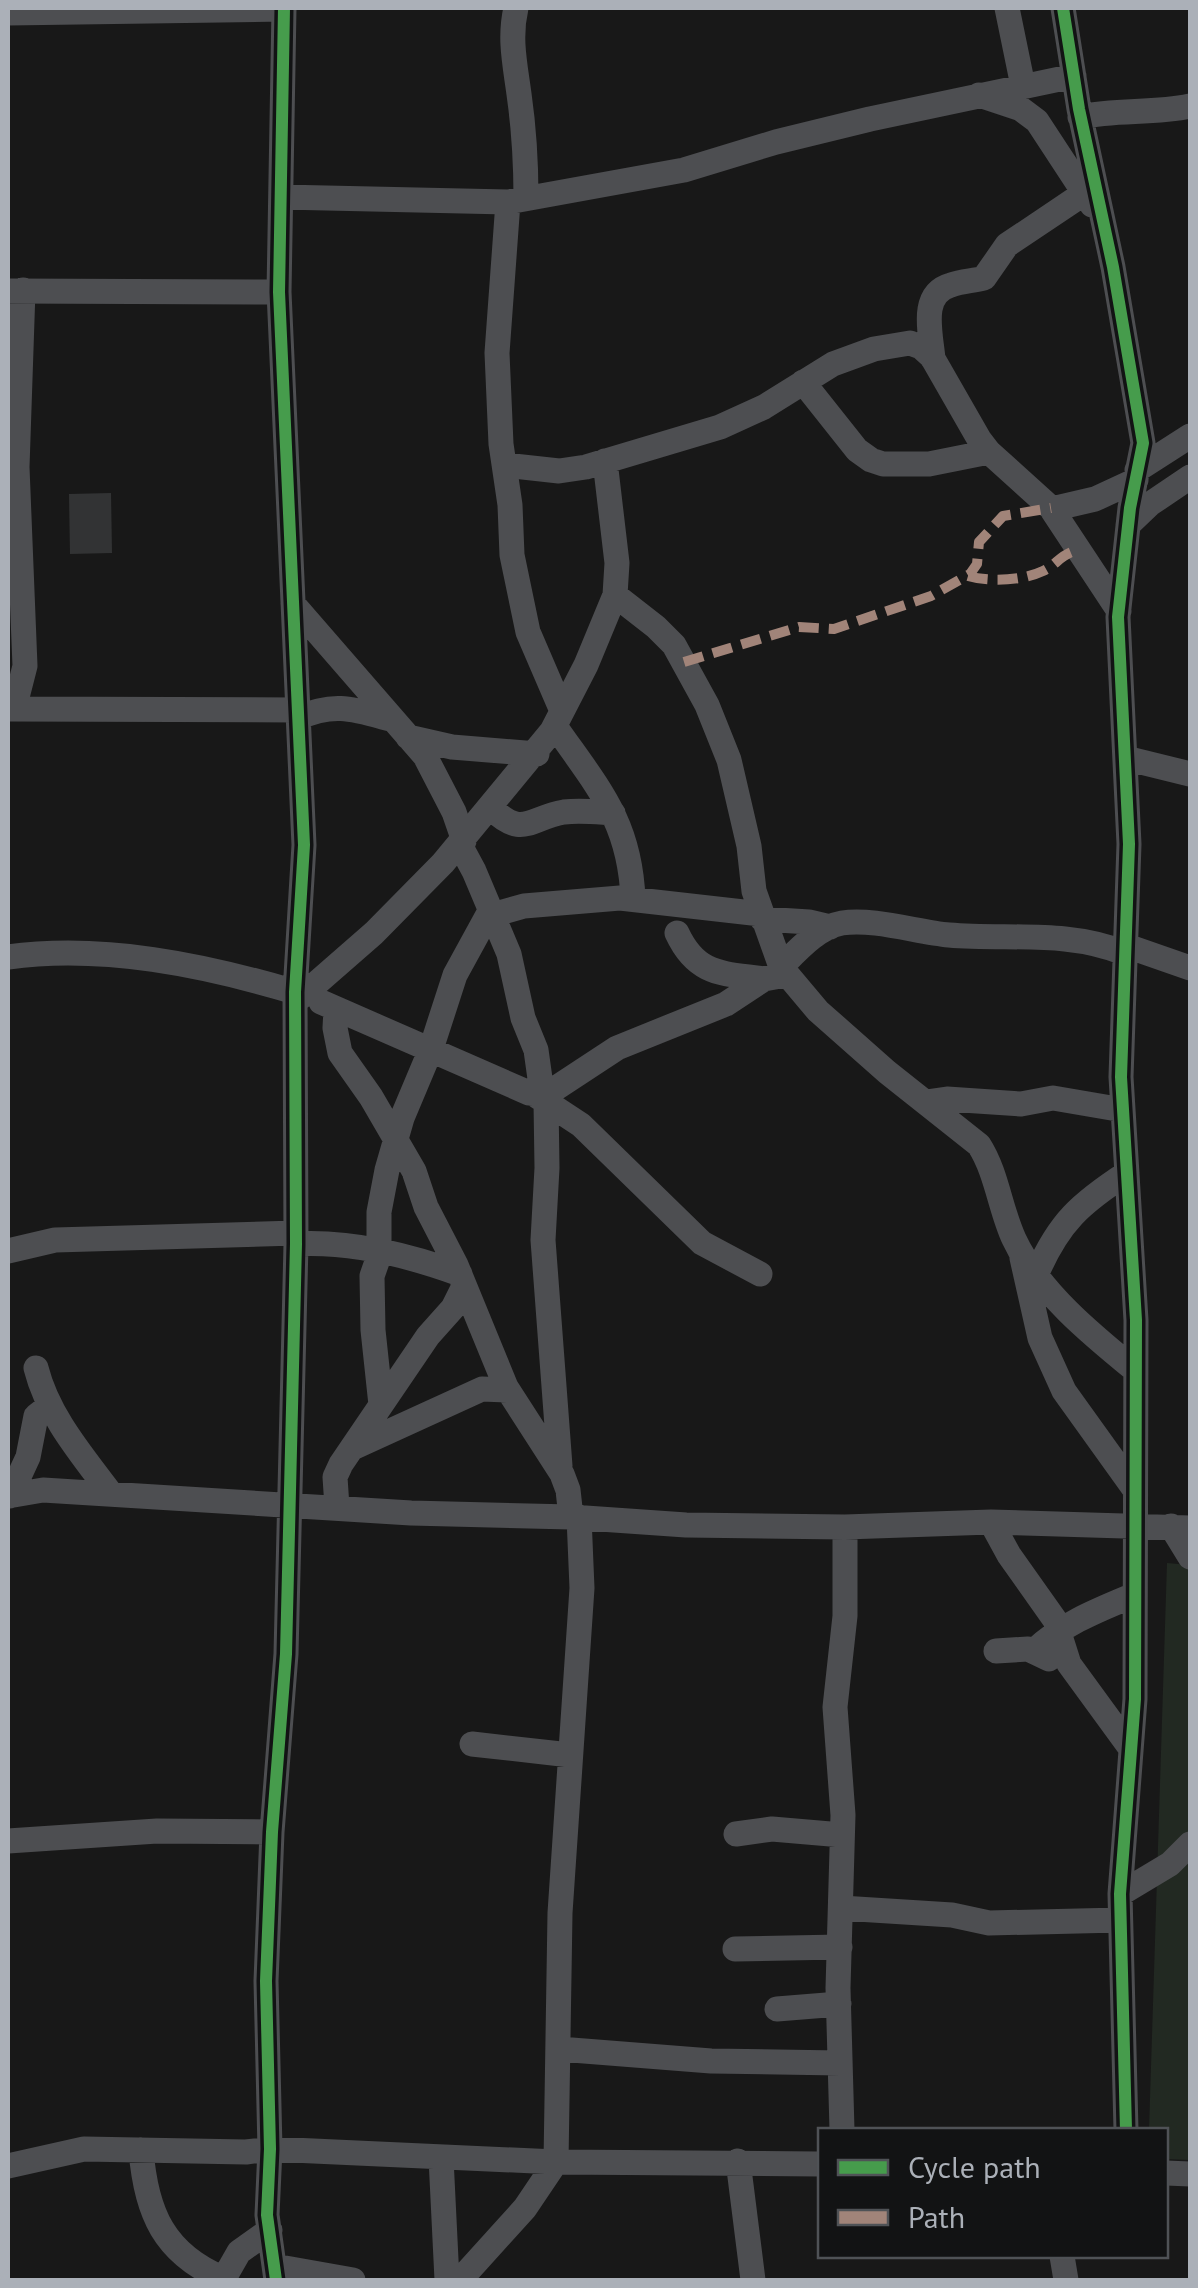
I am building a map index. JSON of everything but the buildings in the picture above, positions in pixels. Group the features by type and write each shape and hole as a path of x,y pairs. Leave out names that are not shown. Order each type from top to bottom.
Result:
{"street":[{"path":"8,13 284,8 279,292 304,845 286,1654 272,1832 266,1981 270,2230 275,2273 354,2280"},
{"path":"516,8 512,58 526,155 497,353 512,554 528,632 558,718 625,837 633,899"},
{"path":"1006,8 1028,85 1048,116 1049,136"},
{"path":"1063,8 1143,443 1128,524 1119,610 1129,844 1124,949 1124,1110 1136,1320 1135,1699 1120,1894 1126,2128"},
{"path":"281,197 517,200 684,170 776,142 1074,76"},
{"path":"979,95 1021,109 1049,136 1083,194 1102,216"},
{"path":"1080,117 1190,106"},
{"path":"933,359 929,316 936,295 953,284 984,278 1008,245 1083,194"},
{"path":"279,292 15,291 25,666 12,701 298,714 340,707 452,747 536,754"},
{"path":"504,465 559,471 605,461 720,427 764,406 833,364 894,344 920,347 933,359 989,452 1052,509 1119,610"},
{"path":"803,382 857,450 871,460 883,464 929,464 989,452"},
{"path":"1052,509 1095,498 1136,475 1190,436"},
{"path":"298,996 374,933 462,843 536,754 558,718 615,596 617,563 605,461"},
{"path":"1128,524 1190,477"},
{"path":"615,596 674,645 707,705 729,760 761,916 777,973 887,1072 979,1145 988,1158 1020,1248 1040,1338 1064,1391 1135,1490"},
{"path":"293,604 425,756 440,783 515,974 523,1018 536,1050 548,1168 544,1240 560,1470"},
{"path":"1126,758 1190,774"},
{"path":"491,808 502,820 521,826 560,813 614,813"},
{"path":"381,1405 372,1276 379,1252 379,1212 395,1139 455,975 491,913 524,906 633,899 830,927"},
{"path":"540,1096 564,1086 617,1048 710,1011 777,973 805,943 841,923 864,922 956,936 1076,938 1190,968"},
{"path":"677,934 694,961 706,968 777,973"},
{"path":"8,958 104,954 227,972 336,1009 540,1096 581,1125 702,1243 760,1274"},
{"path":"336,1009 336,1043 340,1053 414,1170 426,1207 462,1280 508,1390 560,1470 575,1517 582,1588 560,1913 556,2162 525,2208 460,2280"},
{"path":"926,1102 947,1099 1021,1104 1053,1098 1124,1110"},
{"path":"1037,1273 1056,1232 1066,1220 1127,1174"},
{"path":"8,1251 54,1240 296,1238 429,1263 462,1280"},
{"path":"1020,1248 1037,1273 1099,1341 1136,1370"},
{"path":"337,1507 335,1478 428,1336 453,1308 462,1280"},
{"path":"36,1368 50,1406 112,1494"},
{"path":"352,1449 482,1388 508,1390"},
{"path":"8,1496 28,1457 36,1416 50,1406"},
{"path":"8,1496 43,1490 686,1524 1134,1524 1180,1527 1190,1557"},
{"path":"991,1522 1059,1630 1072,1668 1131,1749"},
{"path":"842,2128 842,1835 835,1707 845,1616 845,1527"},
{"path":"1034,1651 1059,1630 1134,1595"},
{"path":"996,1652 1018,1648 1034,1651 1072,1668"},
{"path":"472,1744 570,1755"},
{"path":"736,1834 772,1829 842,1835"},
{"path":"8,1841 158,1832 272,1832"},
{"path":"1120,1894 1170,1864 1190,1844"},
{"path":"841,1908 952,1916 990,1924 1120,1920"},
{"path":"735,1949 840,1947"},
{"path":"777,2009 839,2004"},
{"path":"559,2049 711,2060 840,2063"},
{"path":"8,2166 84,2148 246,2152 270,2148 556,2162 818,2164"},
{"path":"141,2150 149,2196 165,2234 196,2268 224,2280 240,2252 270,2230"},
{"path":"441,2158 446,2280"},
{"path":"738,2161 753,2280"}],"shaded area":[{"path":"1167,1563 1190,1565 1190,2160 1168,2159 1168,2128 1149,2128"}],"marked path":[{"path":"684,662 799,627 834,629 931,596 970,574 977,564 979,542 1003,516 1051,508"},
{"path":"968,576 995,580 1025,577 1078,550"}],"cycle path":[{"path":"276,2280 267,2215 270,2149 266,1981 272,1832 286,1654 296,1244 295,992 304,845 279,292 284,8"},
{"path":"1063,8 1143,443 1130,508 1118,617 1129,844 1121,1077 1136,1320 1135,1699 1120,1894 1126,2128"}]}
